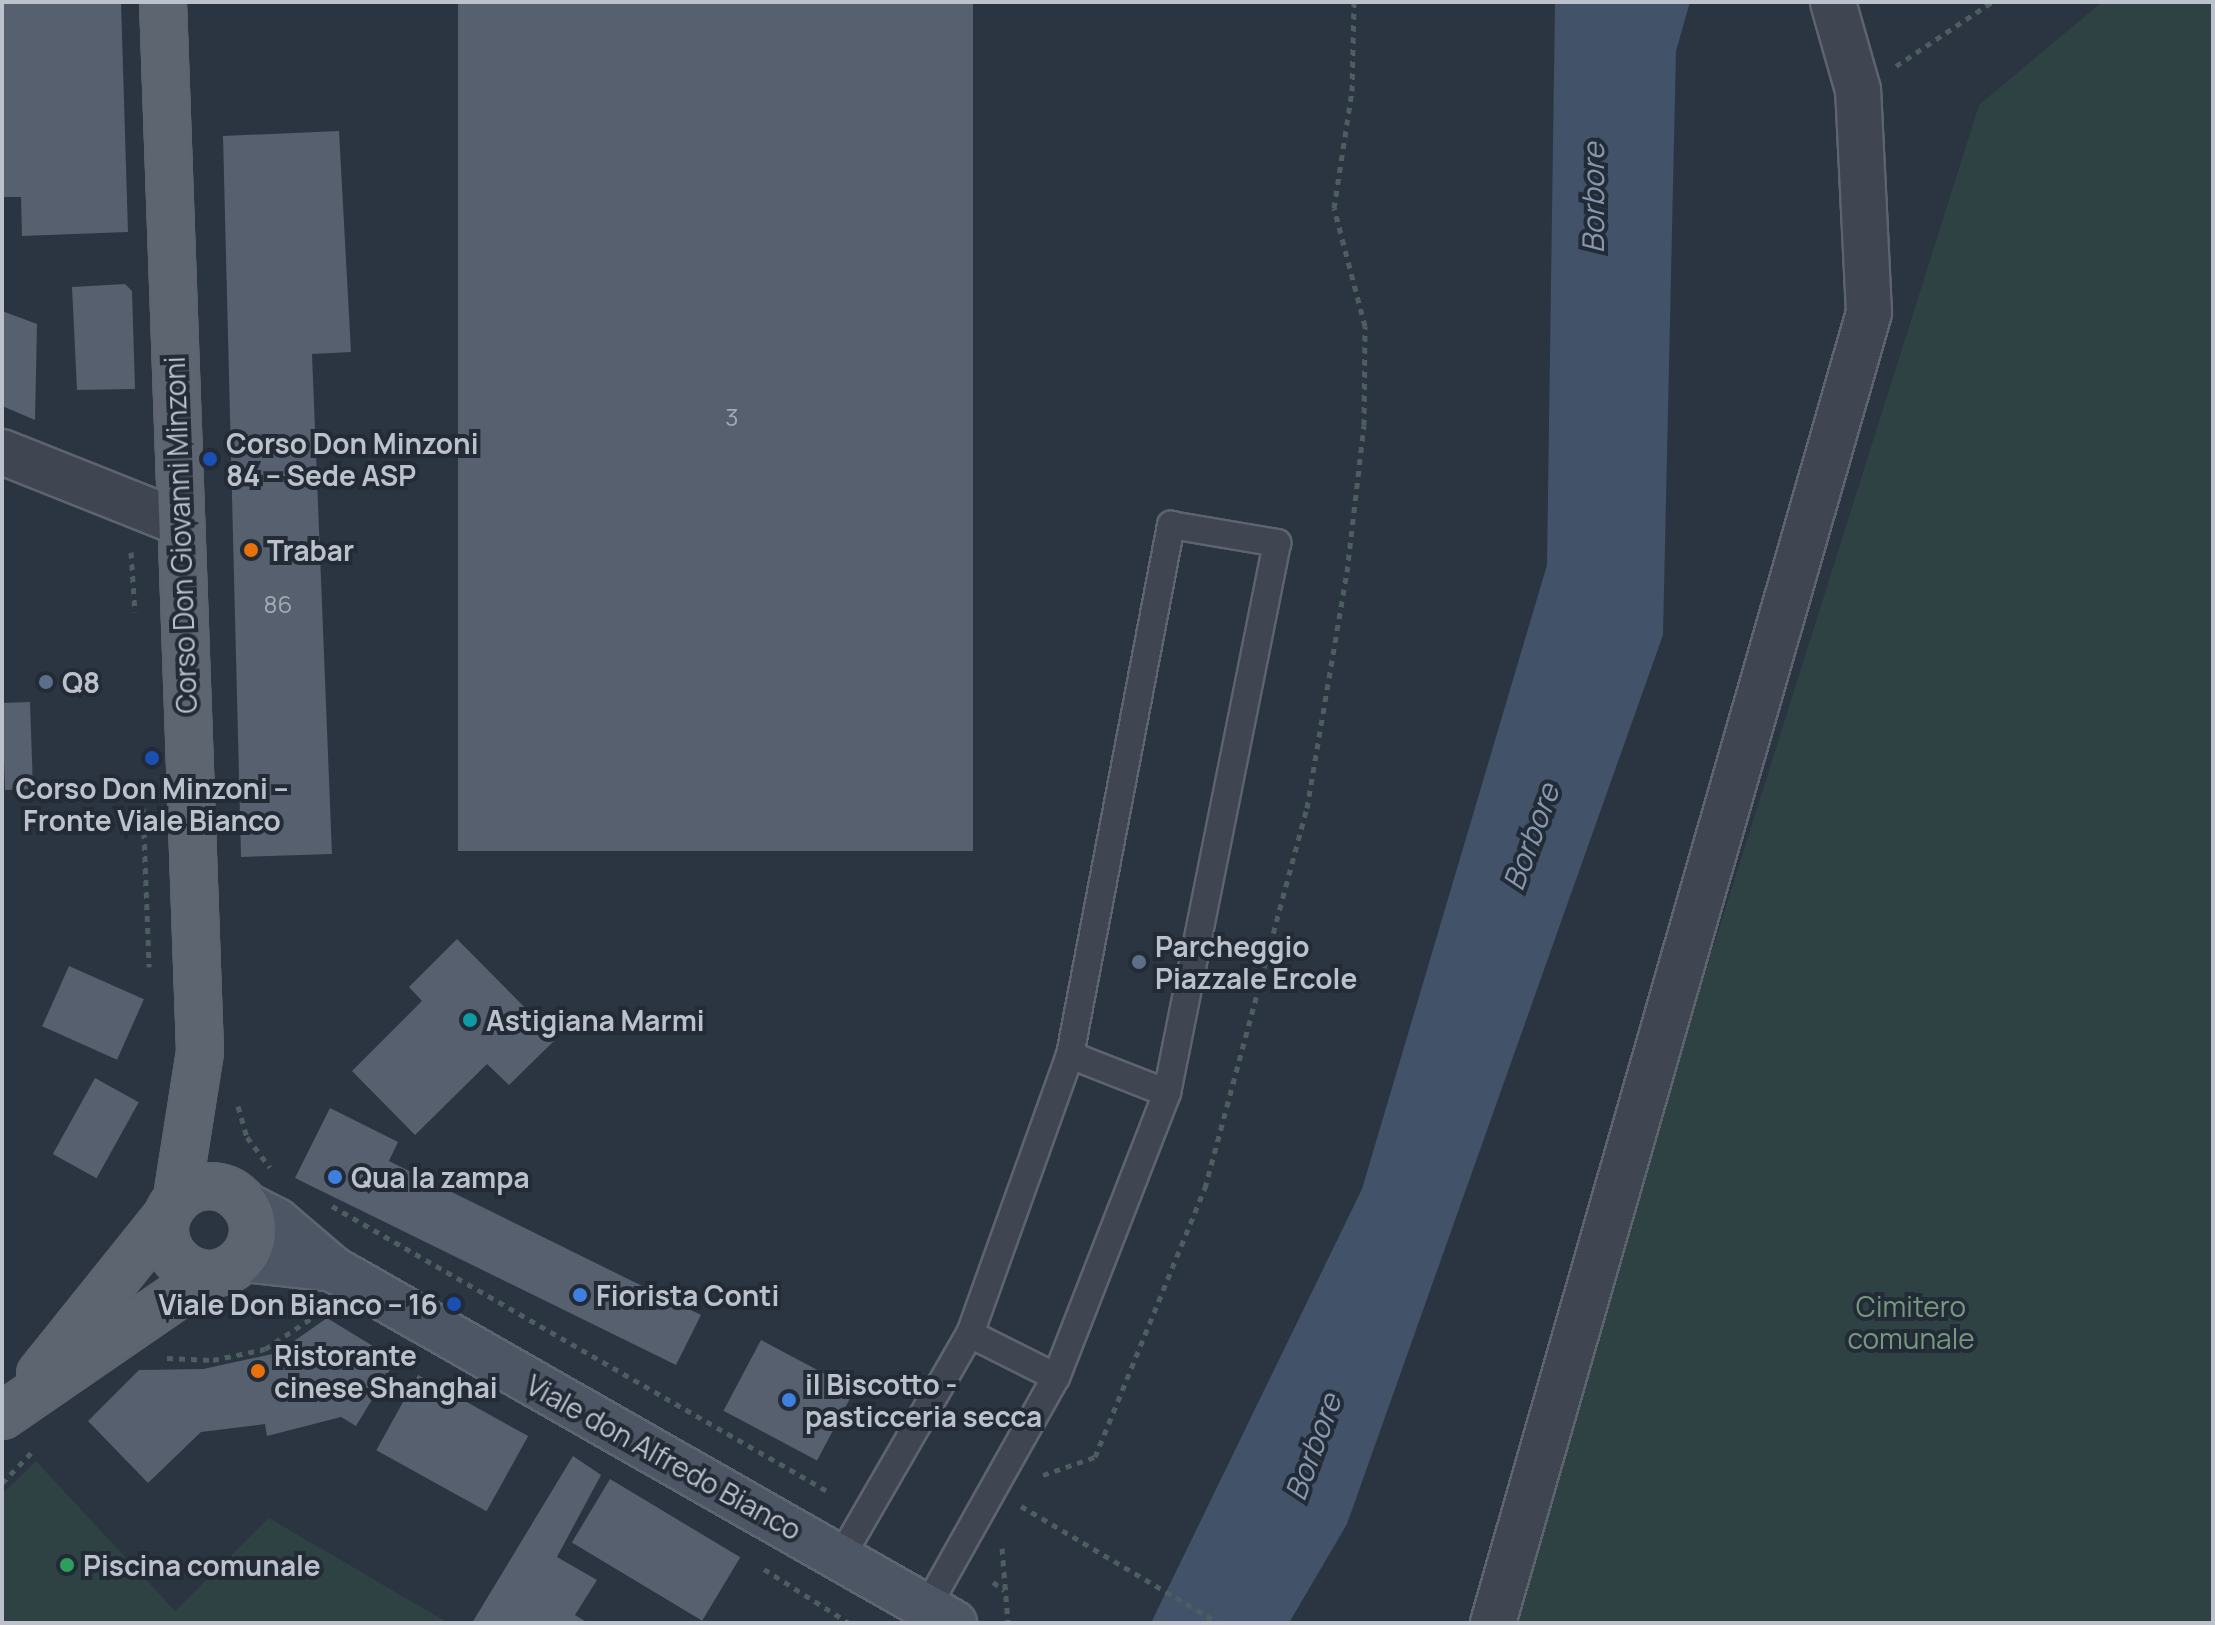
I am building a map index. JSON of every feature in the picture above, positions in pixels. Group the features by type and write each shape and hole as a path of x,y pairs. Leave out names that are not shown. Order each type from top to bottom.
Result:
{"main road":[{"name":"Corso Don Giovanni Minzoni","path":"163,2 178,522 199,1069 166,1244 173,1255 194,1272 225,1267"},
{"name":"Corso Don Giovanni Minzoni","path":"11,1407 225,1267 253,1233 236,1197 199,1069"},
{"path":"172,1208 200,1186 236,1197"},
{"name":"Corso Don Giovanni Minzoni","path":"11,1407 172,1208"}],"street":[{"path":"1493,1623 1869,313 1858,90 1833,2"},
{"path":"2,452 178,522"},
{"name":"Viale don Alfredo Bianco","path":"236,1197 277,1221 328,1290"},
{"name":"Viale don Alfredo Bianco","path":"225,1267 328,1290 841,1557 940,1615"}],"lane":[{"path":"841,1557 970,1334 1070,1055 1171,525 1277,543 1167,1093 1056,1377 1008,1461 940,1615"},
{"path":"1070,1055 1167,1093"},
{"path":"970,1334 1056,1377"}],"path":[{"path":"1008,1461 1035,1478 1095,1457 1205,1188 1307,808 1347,572 1364,425 1365,326 1334,208 1352,91 1354,2"},
{"path":"1858,90 1992,2"},
{"path":"131,541 135,612"},
{"path":"143,808 150,976"},
{"path":"366,1226 829,1492"},
{"path":"153,1358 213,1360 265,1349 328,1290"},
{"path":"1060,1528 1219,1623"},
{"path":"1002,1538 1008,1623"},
{"path":"993,1582 1005,1591"}],"green space":[{"name":"Cimitero comunale","path":"2102,2 2213,2 2213,1623 1510,1623 1502,1616 1979,105"},
{"name":"Piscina comunale","path":"36,1461 175,1611 269,1518 445,1621 2,1623 2,1494"}],"water":[{"name":"Borbore","path":"1555,2 1690,2 1676,51 1663,635 1347,1524 1289,1623 1151,1623 1362,1189 1547,565"}],"building":[{"path":"2,2 121,2 128,232 22,236 21,197 2,197"},
{"path":"458,2 973,2 973,851 458,851"},
{"path":"339,131 351,352 312,354 332,854 241,857 223,136"},
{"path":"125,284 132,291 135,389 77,390 72,287"},
{"path":"2,311 37,324 35,420 2,406"},
{"path":"30,702 33,789 5,790 2,703"},
{"name":"Astigiana Marmi","path":"457,939 556,1039 509,1085 487,1064 415,1135 352,1071 422,1001 409,987"},
{"path":"69,966 144,999 117,1060 42,1026"},
{"path":"95,1078 139,1102 97,1178 53,1154"},
{"path":"330,1108 398,1142 389,1161 701,1315 676,1365 295,1178"},
{"path":"327,1318 396,1360 356,1426 341,1417 267,1436 265,1424 201,1432 148,1483 88,1421 139,1370 203,1369 277,1353"},
{"name":"il Biscotto - pasticceria secca","path":"761,1340 855,1390 817,1460 723,1411"},
{"path":"418,1375 528,1436 487,1511 376,1450"},
{"path":"573,1456 601,1475 557,1557 597,1580 575,1615 588,1623 472,1623"},
{"path":"610,1479 740,1557 702,1621 572,1542"}],"place":[{"name":"Corso Don Minzoni 84 – Sede ASP","path":"210,459"},
{"name":"Trabar","path":"251,550"},
{"name":"Q8","path":"46,682"},
{"name":"Corso Don Minzoni – Fronte Viale Bianco","path":"152,758"},
{"name":"Parcheggio Piazzale Ercole","path":"1139,962"},
{"name":"Astigiana Marmi","path":"470,1020"},
{"name":"Qua la zampa","path":"335,1177"},
{"name":"Fiorista Conti","path":"580,1295"},
{"name":"Viale Don Bianco – 16","path":"454,1304"},
{"name":"Ristorante cinese Shanghai","path":"258,1371"},
{"name":"il Biscotto - pasticceria secca","path":"789,1400"},
{"name":"Piscina comunale","path":"67,1565"}]}
